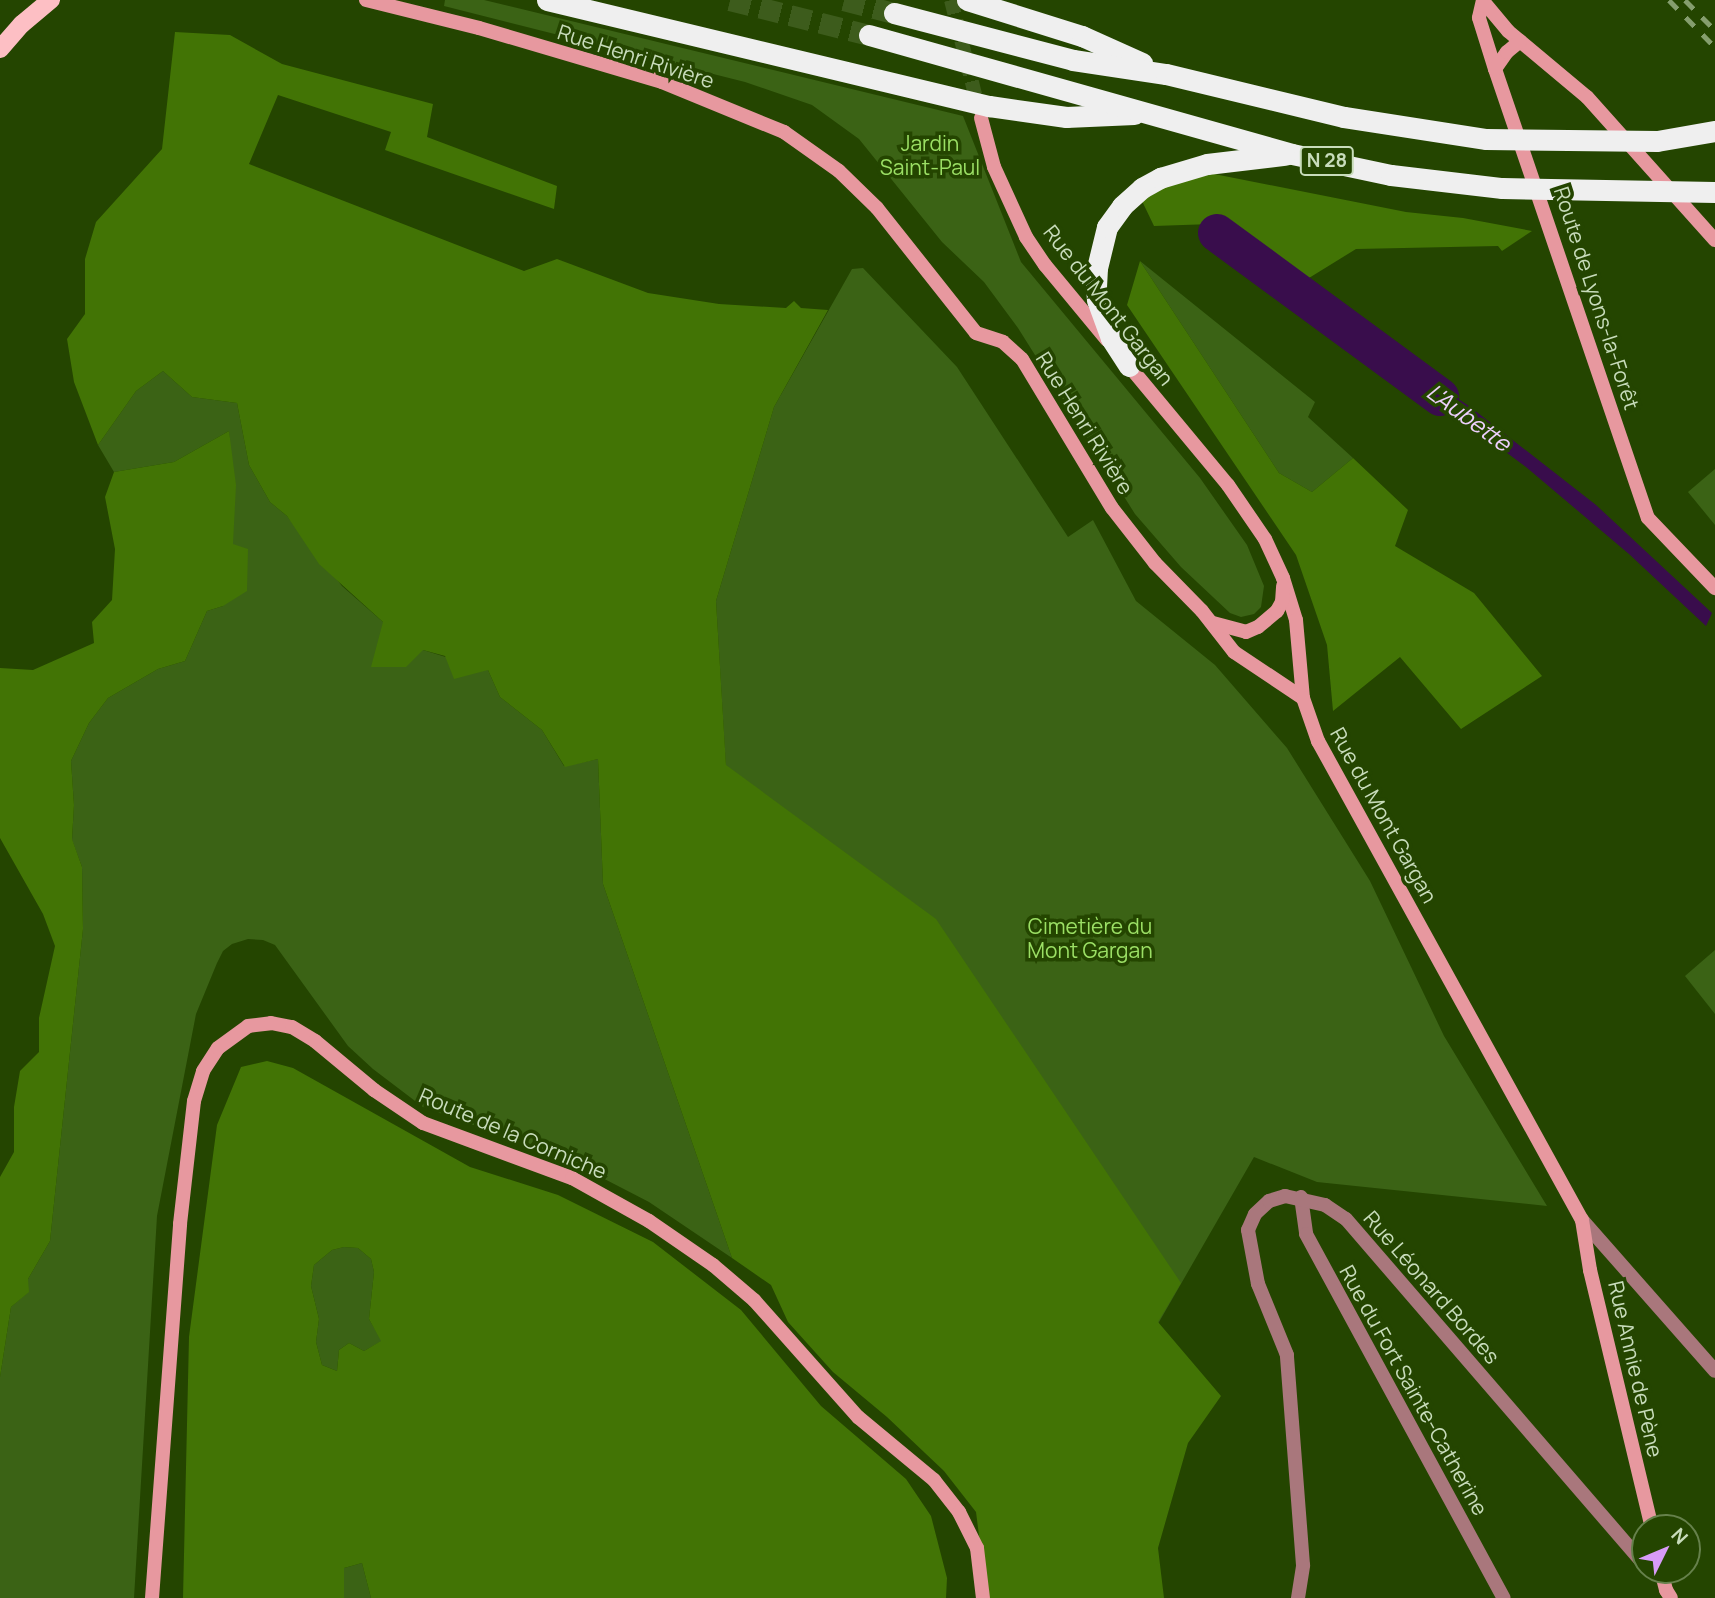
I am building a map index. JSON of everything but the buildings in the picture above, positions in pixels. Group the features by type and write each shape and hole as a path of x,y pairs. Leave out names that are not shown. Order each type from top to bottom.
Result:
{"highway":[{"path":"547,0 989,106 1066,117 1157,113"},
{"path":"967,0 1082,36 1166,74"},
{"name":"N 28","path":"894,13 1073,60 1166,74 1344,117 1486,139 1715,143"},
{"name":"N 28","path":"869,35 1157,113 1292,154 1391,175 1502,188 1715,192"},
{"path":"1657,141 1715,131"},
{"path":"1129,366 1111,338 1097,300 1096,287 1097,268 1107,227 1122,206 1142,188 1160,178 1186,170 1232,160 1292,154"}],"main road":[{"path":"0,49 22,24 51,0"}],"street":[{"name":"Rue Henri Rivière","path":"366,0 479,27 662,82 784,132 839,171 877,208 976,333 1003,342 1022,359 1112,508 1156,563 1213,623 1234,652 1303,698"},
{"path":"1483,0 1520,41 1587,97 1715,240"},
{"name":"Route de Lyons-la-Forêt","path":"1483,0 1479,18 1495,69 1648,518 1715,588"},
{"path":"1495,69 1507,51 1520,41"},
{"name":"Rue du Mont Gargan","path":"981,118 994,167 1026,237 1045,265 1228,485 1265,539 1283,578 1296,620 1303,698 1318,741 1582,1220 1715,1371"},
{"path":"1213,623 1246,632 1258,627 1277,611 1282,602 1283,578"},
{"name":"Route de la Corniche","path":"152,1598 180,1224 194,1101 203,1071 218,1048 248,1026 271,1023 292,1027 316,1041 374,1090 423,1123 572,1178 649,1221 713,1265 754,1300 858,1417 934,1480 959,1512 977,1548 983,1598"},
{"path":"1298,1598 1303,1565 1287,1355 1258,1284 1248,1230 1255,1214 1269,1201 1285,1196 1301,1197"},
{"name":"Rue Léonard Bordes","path":"1301,1197 1325,1205 1346,1219 1631,1550"},
{"name":"Rue du Fort Sainte-Catherine","path":"1301,1197 1306,1234 1504,1598"},
{"name":"Rue Annie de Pène","path":"1582,1220 1590,1270 1649,1514"}],"green space":[{"name":"Jardin Saint-Paul","path":"445,0 484,0 963,116 1021,262 1200,478 1247,545 1264,586 1261,607 1254,614 1241,617 1230,613 1181,567 1135,514 1018,328 984,282 942,242 859,139 812,105 745,82 444,6"},
{"path":"175,32 230,35 282,64 433,104 427,137 557,186 554,209 385,150 391,132 278,95 249,164 524,271 557,259 648,293 719,304 786,308 794,301 801,308 828,310 774,407 716,601 726,765 936,919 1181,1283 1158,1322 1221,1396 1188,1443 1158,1548 1164,1598 987,1598 976,1512 944,1471 887,1417 833,1372 788,1322 771,1285 732,1258 603,884 598,759 565,767 542,730 500,697 488,670 454,679 445,656 423,650 406,667 371,667 383,622 319,564 287,516 270,502 249,465 237,403 192,397 163,371 136,391 98,445 74,382 67,339 85,314 85,259 96,222 162,149"},
{"path":"1194,170 1406,212 1463,218 1532,231 1502,251 1498,246 1356,249 1296,286 1212,224 1154,226 1142,201"},
{"path":"1140,261 1315,402 1308,417 1353,458 1312,492 1279,473"},
{"path":"1140,261 1279,473 1312,492 1353,458 1408,510 1395,546 1474,593 1542,676 1461,729 1400,657 1333,711 1327,645 1296,555 1127,305"},
{"name":"Cimetière du Mont Gargan","path":"863,268 957,367 1068,537 1093,520 1136,601 1215,665 1287,748 1370,881 1444,1036 1547,1206 1317,1182 1254,1157 1075,1468 736,935 716,601 774,407 852,269"},
{"path":"163,371 192,397 237,403 249,465 270,502 287,516 342,586 383,622 423,650 488,670 500,697 542,730 564,766 598,759 603,884 732,1258 649,1202 558,1155 423,1107 348,1046 275,945 263,940 248,939 232,944 223,951 196,1014 157,1216 134,1598 0,1598 0,1377 11,1307 28,1292 28,1279 50,1241 83,929 82,867 72,840 74,805 71,761 89,723 108,698 158,669 185,661 207,611 223,606 233,545 229,431 174,462 114,472 98,445 136,391"},
{"path":"229,431 236,485 233,544 248,549 247,591 223,606 207,611 185,661 158,669 108,698 89,723 71,761 74,805 72,839 82,867 83,929 50,1241 28,1279 29,1292 11,1307 0,1377 0,1177 14,1152 14,1107 20,1071 39,1052 39,1018 55,946 43,914 0,838 0,668 33,670 94,643 92,622 112,600 115,549 105,497 114,472 174,462"},
{"path":"1715,469 1715,525 1688,492"},
{"path":"1715,950 1715,1014 1685,976"},
{"path":"267,1061 293,1068 470,1167 558,1195 653,1242 741,1310 821,1406 906,1479 931,1516 947,1578 946,1598 371,1598 362,1563 344,1568 344,1598 183,1598 189,1337 217,1125 241,1067","holes":["358,1248 371,1259 374,1272 369,1319 381,1341 364,1351 349,1343 339,1350 337,1371 322,1365 316,1342 319,1319 311,1286 314,1265 332,1250"]},
{"path":"358,1248 371,1259 374,1272 369,1319 382,1341 364,1351 349,1343 339,1350 337,1371 322,1365 316,1342 319,1319 311,1286 314,1265 332,1250"},
{"path":"362,1563 371,1598 344,1598 344,1568"}],"water":[{"path":"1402,362 1469,406 1596,505 1712,613 1706,626 1629,554 1526,467 1395,370"}],"waterway":[{"name":"L'Aubette","path":"1217,233 1440,397"}],"tunnel":[{"path":"730,0 869,35"},
{"path":"844,0 894,13"},
{"path":"951,0 979,110"}],"railway":[{"path":"1669,0 1715,47"},
{"path":"1685,0 1715,30"}]}
